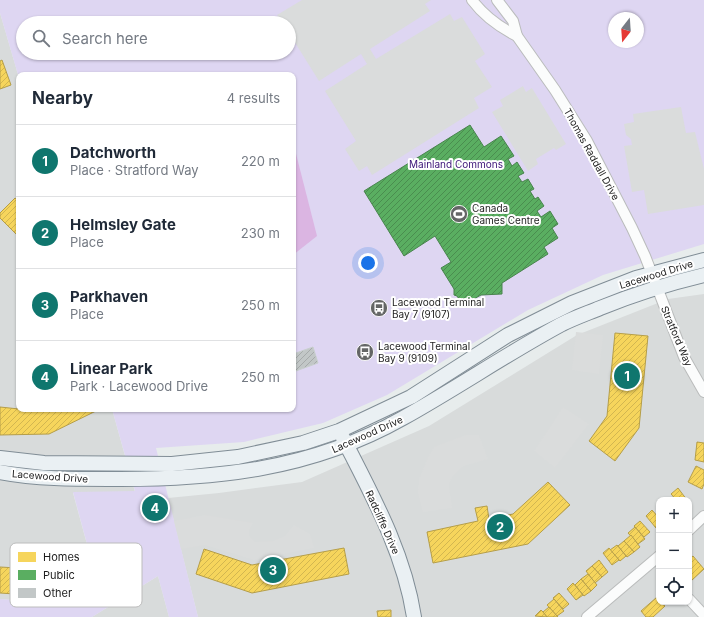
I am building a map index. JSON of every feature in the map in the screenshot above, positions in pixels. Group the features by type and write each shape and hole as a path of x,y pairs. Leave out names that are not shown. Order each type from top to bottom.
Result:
{"main road":[{"name":"Lacewood Drive","path":"0,472 38,477 152,479 209,476 264,469 305,459 347,445 403,418 481,370 564,323 654,280 704,260"},
{"name":"Lacewood Drive","path":"0,458 44,463 172,464 238,457 268,452 340,431 410,397 508,335 572,303 654,280 704,275"},
{"name":"Radcliffe Drive","path":"340,431 385,522 400,560 414,617"}],"street":[{"name":"Thomas Raddall Drive","path":"472,0 485,15 503,29 517,36"},
{"name":"Thomas Raddall Drive","path":"497,0 513,21 517,36 555,90 587,141 632,228 654,280"},
{"name":"Stratford Way","path":"654,280 684,357 704,392"},
{"path":"692,527 704,516"},
{"path":"587,617 656,562"},
{"path":"692,602 704,616"}],"shaded area":[{"path":"302,0 431,0 425,4 430,11 370,49 376,59 450,14 454,21 462,17 485,54 475,61 492,87 474,98 479,108 372,175 367,166 359,171 345,149 356,141 325,91 367,64 361,54 319,81 296,44 296,16 277,15"},
{"path":"0,13 17,72 16,72 16,412 113,412 135,492 73,493 87,543 10,543 10,600 0,599"},
{"path":"523,86 526,92 532,88 566,144 556,150 554,148 536,159 538,164 528,171 492,112 503,106 500,100"},
{"path":"681,107 686,133 695,132 704,169 704,205 648,214 644,190 632,192 624,146 632,145 631,139 626,135 624,124 634,122 633,114"},
{"path":"296,154 317,236 296,253"},
{"path":"704,294 704,617 198,617 168,498 302,482 429,426 577,335 668,299"},
{"path":"576,332 603,335 599,374 572,370"},
{"path":"563,407 589,424 555,468 534,451"},
{"path":"466,435 479,435 488,459 464,466 452,477 449,485 452,508 423,512 418,492 419,479 428,457 434,447"},
{"path":"205,515 253,523 249,530 249,536 255,542 273,541 285,536 294,525 310,534 314,548 254,560 205,545 181,549 174,521"},
{"path":"158,576 169,617 92,617 108,607 142,607 142,586"}],"green space":[{"name":"Mainland Commons","path":"0,0 704,0 704,244 603,275 528,310 387,395 323,423 244,442 156,448 198,617 169,617 158,576 142,586 142,543 87,543 73,492 135,491 113,412 296,412 296,72 17,72 0,13"},
{"name":"Mainland Commons","path":"0,599 10,600 10,607 108,607 92,617 0,617"}],"building: Homes":[{"path":"2,60 11,85 0,89 0,61"},
{"path":"15,198 16,199 16,234 0,218 0,213"},
{"path":"615,333 648,336 639,428 615,461 589,441 607,416"},
{"path":"0,407 16,409 16,412 94,412 49,434 0,435"},
{"path":"697,442 704,443 704,462 695,460"},
{"path":"696,466 704,470 704,484 702,489 688,482"},
{"path":"548,482 570,505 528,544 433,563 427,532 478,521 475,508 487,506 489,519 513,514"},
{"path":"678,488 685,497 674,497 671,494"},
{"path":"652,510 656,515 656,528 646,516"},
{"path":"640,521 650,532 644,537 634,526"},
{"path":"635,527 645,539 638,544 628,533"},
{"path":"631,535 640,547 634,552 624,541"},
{"path":"624,541 634,552 627,557 618,546"},
{"path":"617,545 626,556 620,561 610,550"},
{"path":"344,548 349,574 252,593 196,574 204,549 252,565"},
{"path":"609,548 619,560 612,565 603,553"},
{"path":"693,556 704,569 692,580 692,569"},
{"path":"599,560 608,572 602,577 592,566"},
{"path":"592,566 602,577 595,583 586,571"},
{"path":"0,567 10,568 10,594 0,593"},
{"path":"588,574 597,585 591,591 581,579"},
{"path":"581,579 591,591 584,596 575,585"},
{"path":"573,583 583,595 576,600 567,589"},
{"path":"559,593 569,604 563,609 553,598"},
{"path":"656,598 656,605 665,606 653,617 646,617 641,611"},
{"path":"554,599 564,611 557,616 547,605"},
{"path":"549,607 558,617 547,617 543,612"},
{"path":"391,610 391,617 378,617 377,611"},
{"path":"541,610 543,612 547,617 535,616"}],"building: Public":[{"name":"Canada Games Centre","path":"470,125 484,147 501,136 514,156 508,159 512,166 517,162 524,173 518,176 522,182 528,179 534,189 530,191 535,199 538,197 544,206 537,211 541,217 550,211 558,224 552,228 558,238 544,247 548,254 502,283 502,294 481,295 463,305 457,296 454,295 454,289 441,268 451,262 435,236 404,256 364,191"}],"building: Other":[{"path":"313,347 318,363 296,371 296,353"}],"place":[{"name":"Canada Games Centre","path":"459,214"},
{"name":"Lacewood Terminal Bay 7 (9107)","path":"379,308"},
{"name":"Lacewood Terminal Bay 9 (9109)","path":"365,352"},
{"name":"Datchworth","path":"627,376"},
{"name":"Linear Park","path":"155,508"},
{"name":"Helmsley Gate","path":"500,527"},
{"name":"Parkhaven","path":"273,570"}]}
